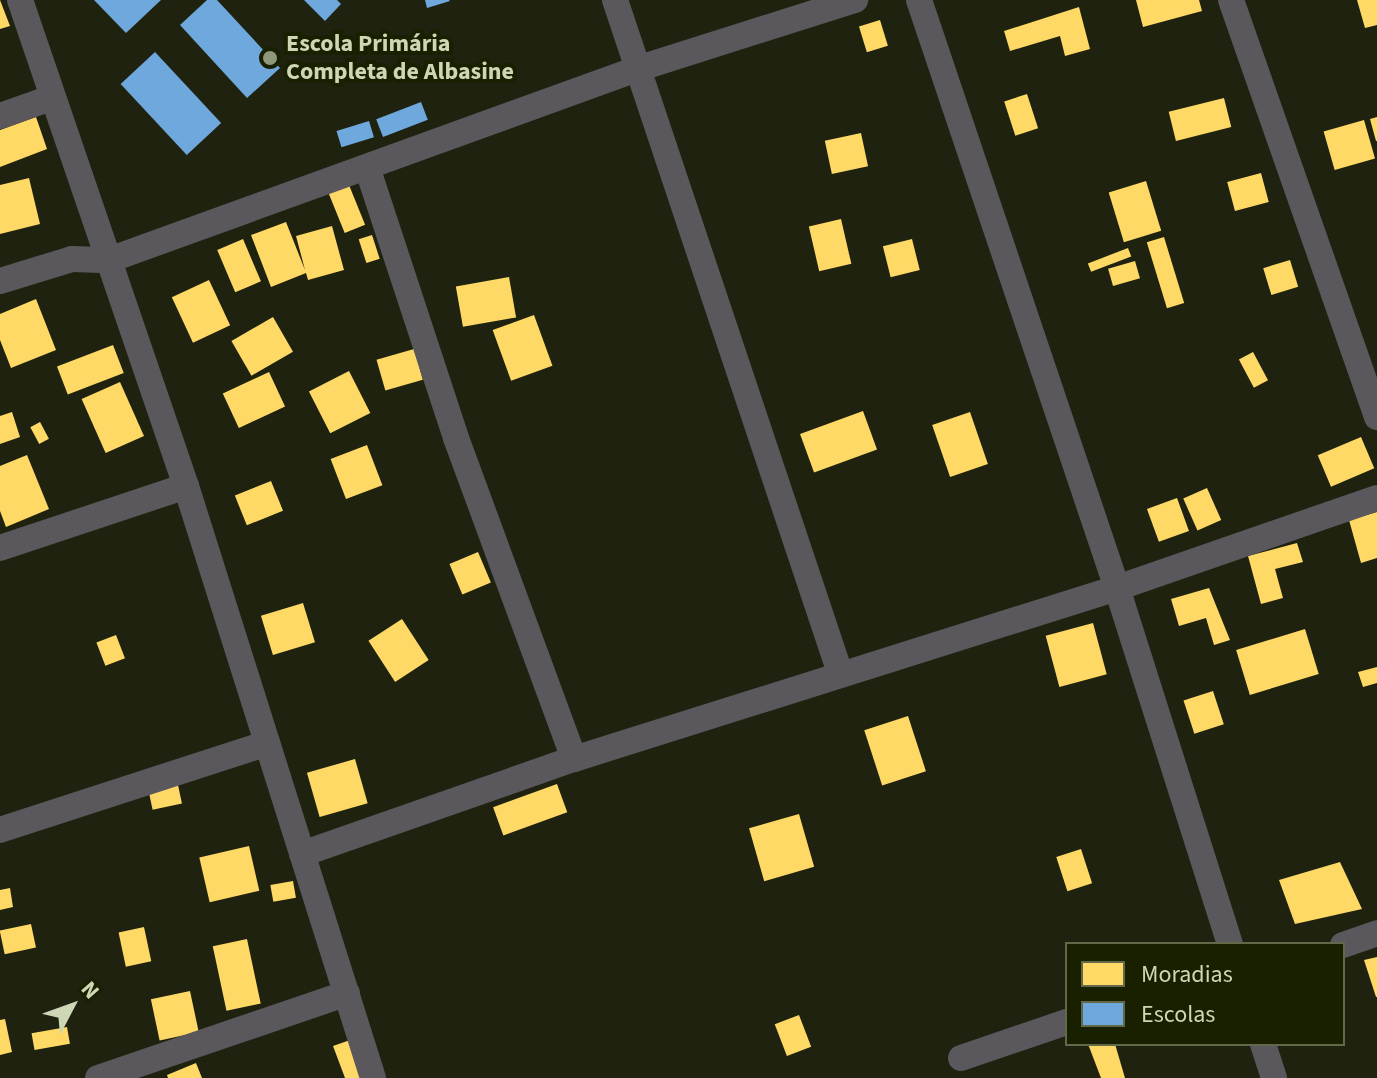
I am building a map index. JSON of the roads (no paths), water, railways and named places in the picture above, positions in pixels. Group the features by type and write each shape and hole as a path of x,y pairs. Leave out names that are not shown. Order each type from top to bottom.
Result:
{"street":[{"path":"20,0 186,486 373,1078"},
{"path":"615,0 840,673"},
{"path":"0,281 72,259 109,260 637,69 855,0"},
{"path":"919,0 1117,588 1229,942"},
{"path":"1231,0 1377,417"},
{"path":"0,116 51,98"},
{"path":"367,167 456,438 574,759"},
{"path":"0,548 186,486"},
{"path":"302,854 574,759 1117,588 1377,498"},
{"path":"0,830 267,743"},
{"path":"1345,944 1377,933"},
{"path":"98,1078 347,993"},
{"path":"961,1058 1065,1023"},
{"path":"1264,1046 1274,1078"}],"place":[{"name":"Escola Primária Completa de Albasine","path":"270,58"}]}
